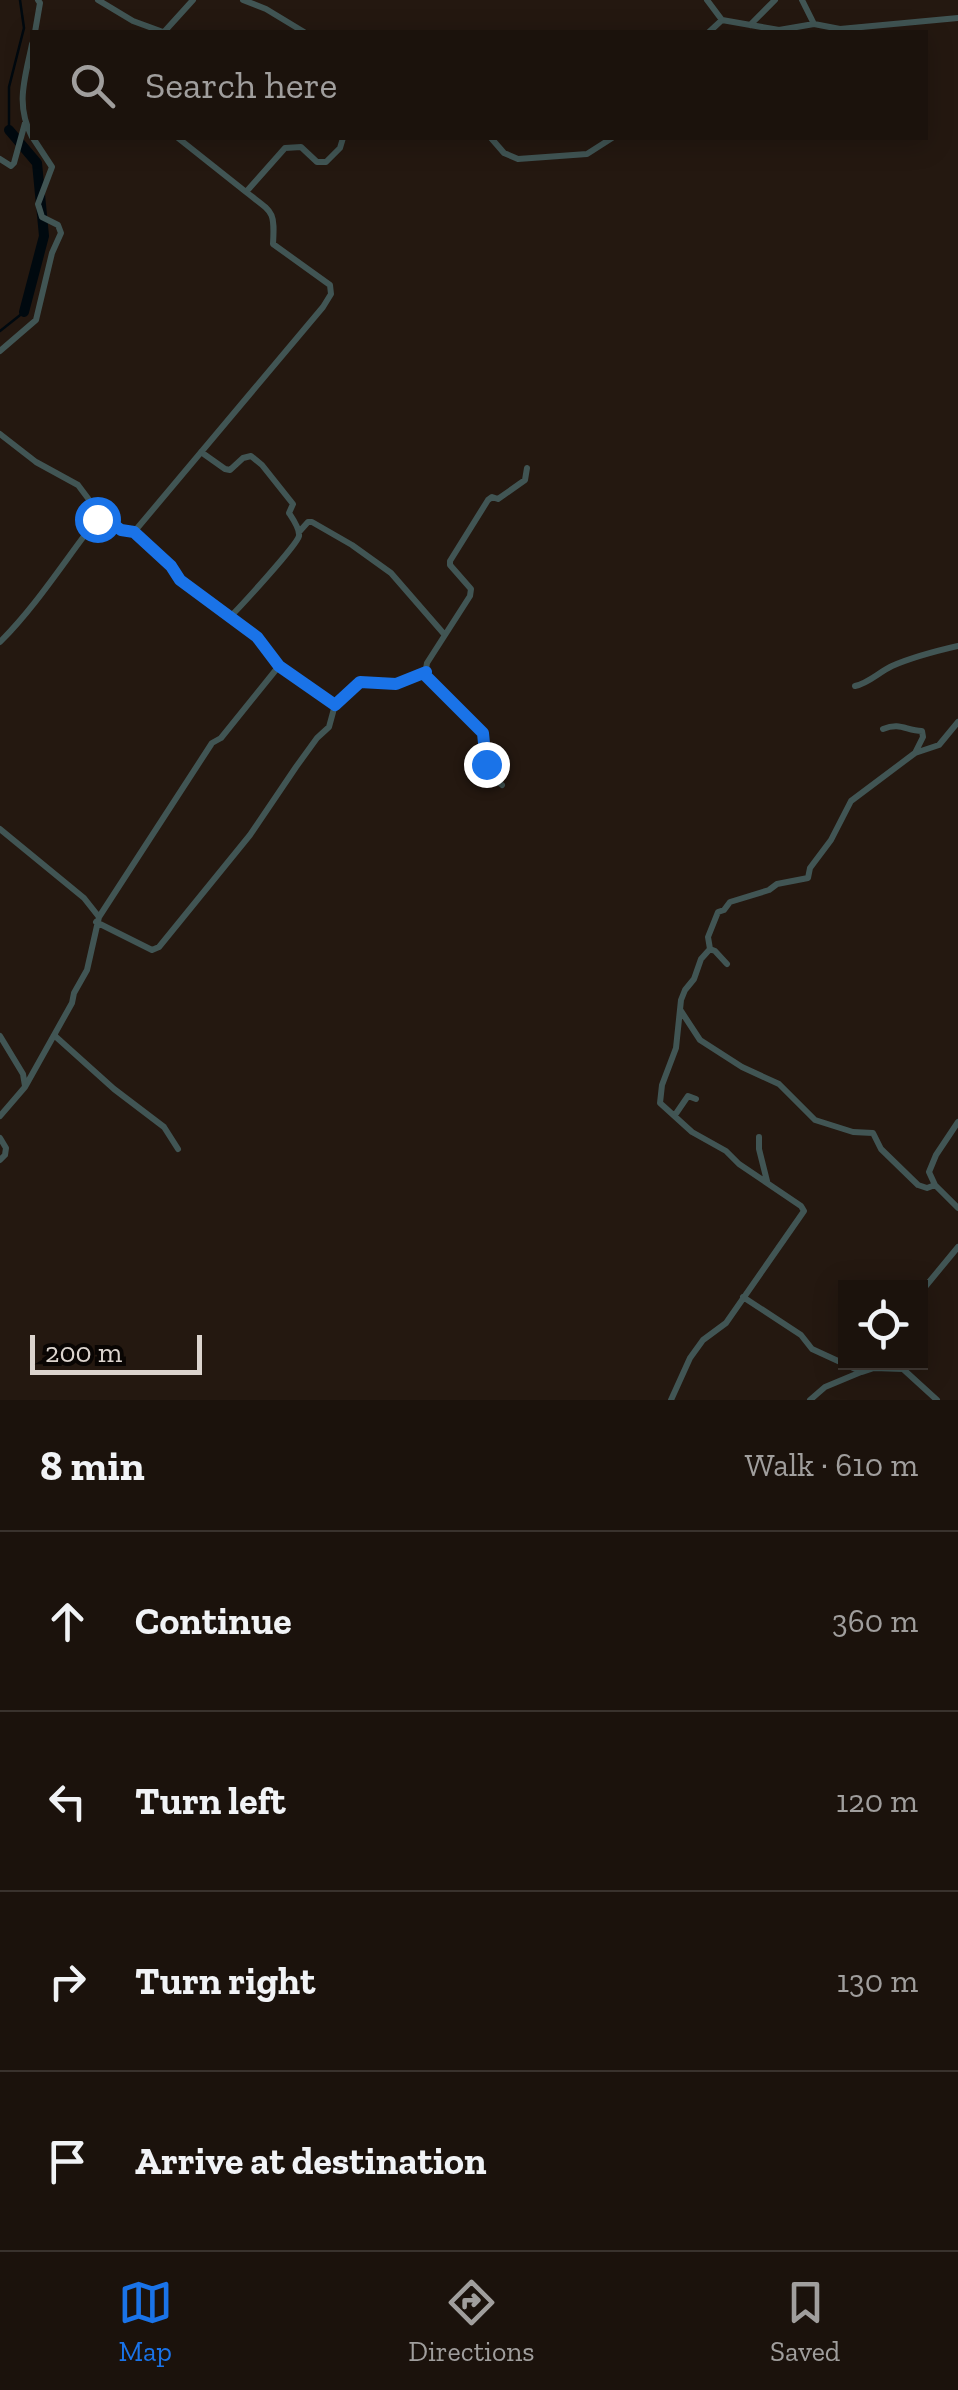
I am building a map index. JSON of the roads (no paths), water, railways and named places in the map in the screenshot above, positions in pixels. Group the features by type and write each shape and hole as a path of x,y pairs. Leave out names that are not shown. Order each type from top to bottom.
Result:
{"street":[{"path":"98,0 158,30"},
{"path":"165,30 193,0"},
{"path":"243,0 301,30"},
{"path":"707,0 722,20 778,30 814,24 840,30 958,18"},
{"path":"750,26 775,0"},
{"path":"802,0 814,24"},
{"path":"35,30 41,1"},
{"path":"711,30 722,20"},
{"path":"0,159 7,166 14,163 27,119 21,100 30,54"},
{"path":"0,351 36,320 52,253 61,234 58,225 42,217 38,204 52,167 35,140"},
{"path":"134,532 307,328 330,294 330,285 273,244 275,218 271,212 181,140"},
{"path":"246,192 285,148 301,147 317,162 326,162 342,140"},
{"path":"493,140 504,153 518,159 587,154 609,140"},
{"path":"0,434 36,462 78,485 93,505 97,519"},
{"path":"202,452 230,470 250,456 262,464 293,504 289,514 299,532"},
{"path":"502,786 486,772 483,733 425,675 427,663 470,596 471,590 450,560 488,500 498,500 525,480 526,468"},
{"path":"97,519 134,532 171,566 180,580 257,637 279,666 335,705"},
{"path":"0,642 24,618 97,519"},
{"path":"230,617 265,580 298,539 299,532 312,522 391,573 444,634"},
{"path":"855,686 904,661 958,646"},
{"path":"0,1116 26,1087 55,1036 87,970 98,919 212,744 279,666"},
{"path":"0,829 84,898 98,919 152,950 159,947 250,835 317,738 329,727 335,705 360,682 396,684 426,672"},
{"path":"670,1400 690,1358 704,1340 726,1324 804,1212 726,1151 692,1132 660,1103 662,1085 676,1048 686,990 710,949 708,937 718,912 730,902 778,884 808,878 810,868 852,801 915,752 940,745 958,722"},
{"path":"883,730 893,725 922,731 915,752"},
{"path":"710,949 716,950 727,964"},
{"path":"680,1010 700,1040 742,1067 779,1084 815,1120 853,1132 874,1133 881,1149 918,1185 935,1185"},
{"path":"0,1036 23,1074 26,1087"},
{"path":"55,1036 164,1127 178,1149"},
{"path":"674,1115 688,1096 696,1099"},
{"path":"958,1122 929,1172 935,1185 958,1208"},
{"path":"0,1138 6,1148 0,1160"},
{"path":"759,1138 767,1182"},
{"path":"928,1283 958,1247"},
{"path":"743,1298 791,1328 812,1348 862,1372"},
{"path":"810,1400 825,1387 868,1370"},
{"path":"905,1370 937,1400"}],"waterway":[{"path":"9,130 9,87 24,28 20,0"},
{"path":"9,130 37,163 44,236 24,312"},
{"path":"0,331 24,312"}]}
